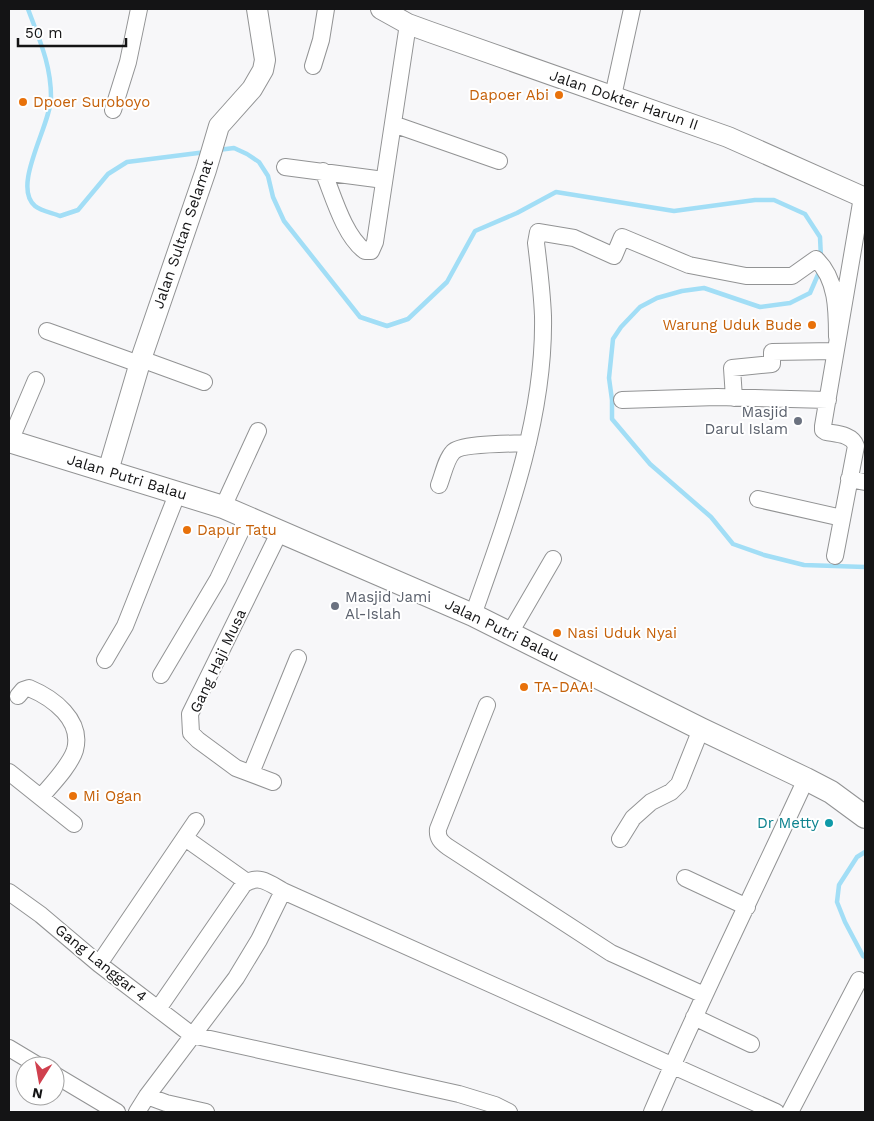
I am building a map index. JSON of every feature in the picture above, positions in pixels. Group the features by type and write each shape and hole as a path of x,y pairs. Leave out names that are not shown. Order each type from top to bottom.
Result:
{"main road":[{"name":"Jalan Putri Balau","path":"9,441 223,507 474,615 701,730 806,779 831,792 865,817"}],"street":[{"path":"113,110 128,62 139,9"},
{"name":"Jalan Sultan Selamat","path":"108,471 140,362 206,170 219,126 252,89 264,70 265,60 257,9"},
{"path":"313,66 321,40 326,9"},
{"name":"Jalan Dokter Harun II","path":"381,9 408,24 728,136 864,198"},
{"path":"613,96 632,9"},
{"path":"323,171 344,222 355,241 365,251 371,251 374,247 408,24"},
{"path":"393,124 499,160"},
{"path":"285,167 384,180"},
{"path":"835,556 842,518 857,481 856,446 850,438 823,430 836,344 864,198"},
{"path":"474,615 513,504 536,405 543,316 536,244 538,232 574,238 614,256 622,237 689,265 758,277 792,276 816,259 822,267 835,295 836,344"},
{"path":"46,331 204,382"},
{"path":"734,398 732,368 772,364 772,352 836,344"},
{"path":"9,441 36,380"},
{"path":"622,400 734,398 828,400"},
{"path":"223,507 258,431"},
{"path":"439,484 451,455 458,448 478,445 528,443"},
{"path":"105,660 125,626 178,492"},
{"path":"758,500 842,518"},
{"path":"160,675 218,578 247,518"},
{"name":"Gang Haji Musa","path":"273,782 236,768 198,740 191,733 190,714 280,531"},
{"path":"510,633 552,559"},
{"path":"251,773 298,658"},
{"path":"18,696 23,690 29,688 43,694 68,715 76,733 75,750 69,762 41,797"},
{"path":"487,705 438,829 437,836 439,840 611,953 704,995"},
{"path":"620,839 633,818 651,802 671,792 679,784 701,730"},
{"path":"9,772 74,824"},
{"path":"652,1112 704,995 806,779"},
{"path":"99,964 196,822"},
{"path":"184,838 247,882"},
{"path":"685,878 747,907"},
{"path":"158,1009 182,972 247,882 256,879 265,881 283,891 776,1112"},
{"path":"137,1112 192,1035 236,978 259,940 283,891"},
{"name":"Gang Langgar 4","path":"9,892 41,915 99,964 192,1035"},
{"path":"790,1112 859,980"},
{"path":"694,1017 751,1044"},
{"path":"192,1035 459,1094 495,1105 510,1112"},
{"path":"9,1048 22,1056"},
{"path":"65,1081 117,1112"},
{"path":"147,1096 166,1103 206,1112"}],"waterway":[{"path":"28,9 47,63 51,97 27,184 29,197 35,206 60,216 78,210 108,174 127,162 206,152"},
{"path":"218,150 234,148 259,162 268,176 273,197 284,221 360,317 387,326 408,319 447,282 475,231 517,213 556,192 674,211 755,200 774,200 805,214 820,237 821,258"},
{"path":"820,270 810,293 790,303 760,307 704,288 682,291 657,298 640,307 621,327 613,339 609,378 612,419 650,464 711,517 733,544 764,555 804,565 865,567"},
{"path":"865,852 857,857 839,885 837,902 845,922 865,957"}],"place":[{"name":"Dapoer Abi","path":"559,95"},
{"name":"Dpoer Suroboyo","path":"23,102"},
{"name":"Warung Uduk Bude","path":"812,325"},
{"name":"Masjid Darul Islam","path":"798,421"},
{"name":"Dapur Tatu","path":"187,530"},
{"name":"Masjid Jami Al-Islah","path":"335,606"},
{"name":"Nasi Uduk Nyai","path":"557,633"},
{"name":"TA-DAA!","path":"524,687"},
{"name":"Mi Ogan","path":"73,796"},
{"name":"Dr Metty","path":"829,823"}]}
